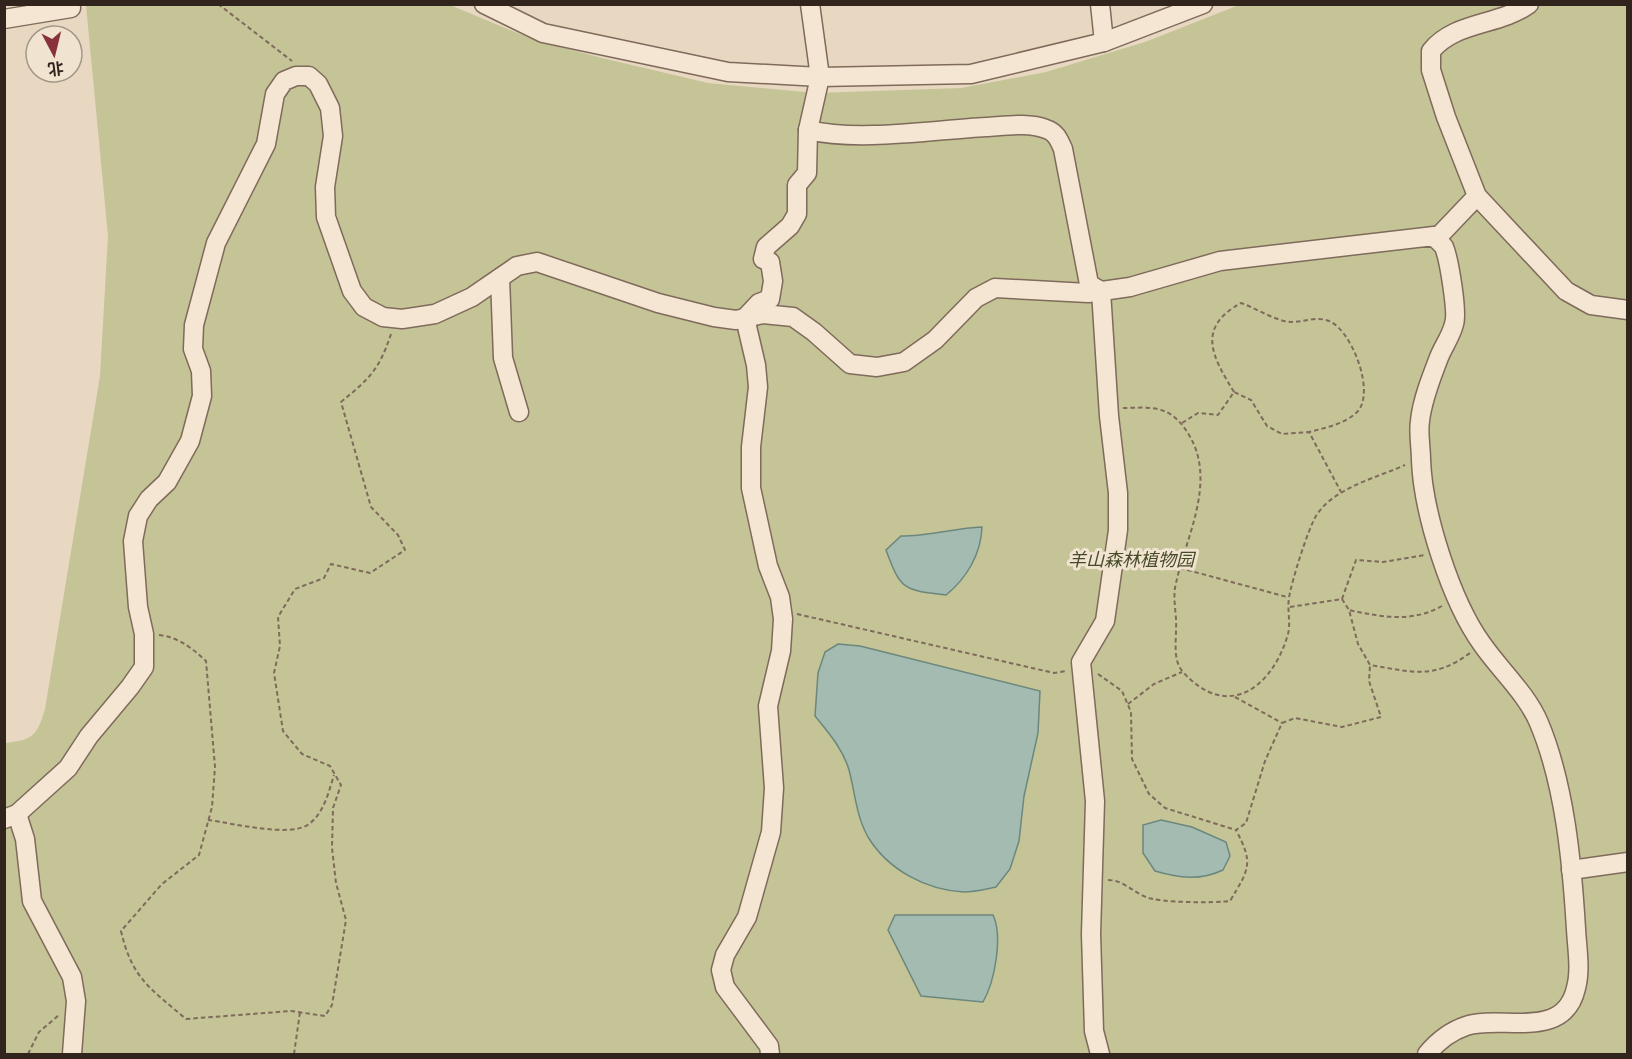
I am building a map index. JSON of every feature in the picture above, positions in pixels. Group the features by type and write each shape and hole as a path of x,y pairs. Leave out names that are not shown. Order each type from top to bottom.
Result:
{"street":[{"path":"484,4 543,33 728,72 820,77 971,74 1104,42 1203,4"},
{"path":"745,318 759,303 771,299 773,292 770,262 763,259 766,247 790,226 797,214 797,185 807,173 808,130 820,77 810,4"},
{"path":"1100,4 1104,42"},
{"path":"1529,4 1518,13 1459,30 1438,41 1431,51 1431,70 1446,117 1477,196 1566,291 1591,305 1628,310"},
{"path":"4,20 71,8"},
{"path":"72,1054 75,1013 72,977 32,901 24,839 11,816 68,768 89,736 144,667 144,634 133,541 138,516 149,499 166,482 190,441 202,396 201,371 193,349 194,326 216,243 266,144 275,94 284,81 296,76 309,75 318,84 330,108 333,136 325,187 326,217 352,291 364,307 383,317 435,314 472,297 517,266 537,261 657,303 714,318 745,318 763,314 792,317 814,332 850,364 877,367 904,362 935,340 976,298 995,288 1088,293 1130,287 1220,261 1416,237 1436,238 1444,248 1456,322 1438,358 1420,420 1421,459 1440,552 1457,598 1482,644 1523,697 1539,723 1557,782 1571,870 1578,963 1576,988 1569,1005 1539,1023 1513,1025 1488,1022 1466,1026 1446,1036 1427,1054"},
{"path":"808,130 827,134 863,134 1009,126 1045,128 1056,135 1064,148 1089,284 1101,291"},
{"path":"1436,238 1477,196"},
{"path":"500,278 503,358 519,412"},
{"path":"1100,1054 1094,1031 1092,993 1095,801 1081,665 1105,621 1118,530 1118,493 1108,408 1101,291"},
{"path":"745,318 756,365 758,387 751,447 751,488 782,614 781,651 768,706 774,788 771,832 747,917 725,955 721,970 725,987 769,1046 770,1054"},
{"path":"1571,870 1628,862"}],"path":[{"path":"218,4 292,61 296,76"},
{"path":"1241,303 1285,322 1316,318 1332,321 1348,338 1365,381 1365,403 1357,413 1338,423 1309,432 1282,434 1267,426 1251,400 1234,392 1219,368 1211,348 1213,330 1224,312 1241,303"},
{"path":"144,634 170,636 192,648 206,661 215,767 212,807 199,855 162,885 121,931 125,950 143,984 186,1019 300,1012 325,1016 332,1005 346,920 336,883 332,848 333,808 341,785 330,766 302,754 283,731 274,673 280,646 278,617 295,589 324,578 331,564 370,573 405,550 398,535 371,507 341,402 367,381 381,363 395,318"},
{"path":"1182,423 1198,413 1218,415 1234,392"},
{"path":"1108,408 1163,410 1182,423 1193,442 1200,468 1200,492 1193,526 1174,591 1175,652 1182,672 1212,693 1235,697 1282,723"},
{"path":"1309,432 1342,493"},
{"path":"1235,697 1250,691 1265,678 1288,633 1289,598 1315,518 1325,504 1342,493 1421,459"},
{"path":"1342,599 1356,560 1383,562 1440,552"},
{"path":"1180,568 1289,598"},
{"path":"1349,610 1394,617 1415,617 1457,598"},
{"path":"1289,607 1342,599"},
{"path":"1236,831 1246,824 1265,760 1282,723 1295,718 1342,727 1381,717 1369,681 1370,665 1358,645 1349,610 1342,599"},
{"path":"782,614 800,614 926,646 1054,673 1081,665 1122,691 1131,712 1132,759 1149,794 1165,808 1236,831 1249,854 1244,876 1230,901 1216,903 1148,899 1113,880 1093,881"},
{"path":"1370,665 1427,673 1454,665 1482,644"},
{"path":"1127,704 1154,684 1182,672"},
{"path":"208,820 294,831 310,824 326,800 334,773"},
{"path":"294,1054 300,1012"},
{"path":"28,1054 39,1032 60,1015 75,1013"},
{"path":"4,1018 4,1038"}],"green space":[{"name":"羊山森林植物园","path":"86,5 450,5 532,39 602,58 708,83 816,93 961,88 1046,72 1145,42 1239,5 1627,5 1627,1054 5,1054 5,743 22,740 32,735 45,709 100,376 108,236"}],"shaded area":[{"path":"982,527 979,547 972,565 946,595 921,592 906,586 896,574 886,550 901,536"},
{"path":"838,644 860,646 1040,691 1038,733 1024,796 1019,841 1010,869 996,887 964,892 922,882 909,876 886,859 868,837 858,812 851,778 843,755 815,716 818,673 825,652"},
{"path":"1161,820 1192,827 1226,842 1230,856 1223,870 1198,877 1155,871 1143,853 1143,825"},
{"path":"895,915 993,915 997,934 996,958 991,982 983,1002 921,996 888,930"}]}
